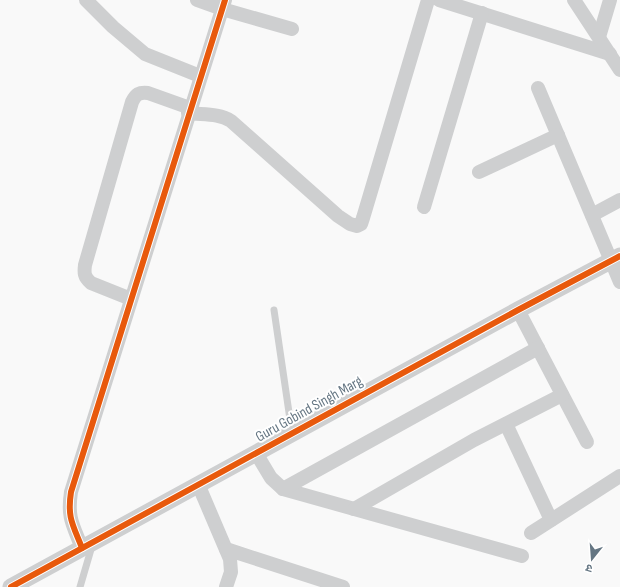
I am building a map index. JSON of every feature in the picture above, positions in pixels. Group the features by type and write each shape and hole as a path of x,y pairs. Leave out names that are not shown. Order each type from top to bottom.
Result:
{"street":[{"path":"86,0 113,27 145,54 200,76"},
{"path":"197,0 223,4 292,29"},
{"path":"131,299 91,283 86,279 84,274 87,257 135,96 140,93 148,93 189,111 225,117 338,216 350,224 357,226 361,224 364,218 428,0"},
{"path":"440,0 610,54"},
{"path":"574,0 620,70"},
{"path":"599,37 610,0"},
{"path":"88,545 71,522 69,512 71,492 223,4"},
{"path":"424,207 482,13"},
{"path":"538,88 592,215 616,258 620,282"},
{"path":"479,172 558,135"},
{"path":"592,215 620,200"},
{"name":"Guru Gobind Singh Marg","path":"20,584 198,484 616,258"},
{"path":"518,310 587,442"},
{"path":"283,489 538,348"},
{"path":"354,509 474,440 562,394"},
{"path":"506,424 551,520"},
{"path":"256,453 272,478 283,489 522,556"},
{"path":"531,533 620,476"},
{"path":"198,484 226,549 231,566 226,587"},
{"path":"226,549 313,582 343,587"}],"lane":[{"path":"274,310 292,433"},
{"path":"80,587 88,545"}],"cycle path":[{"path":"82,548 70,515 71,492 225,0"},
{"path":"11,587 518,310 620,256"}]}
